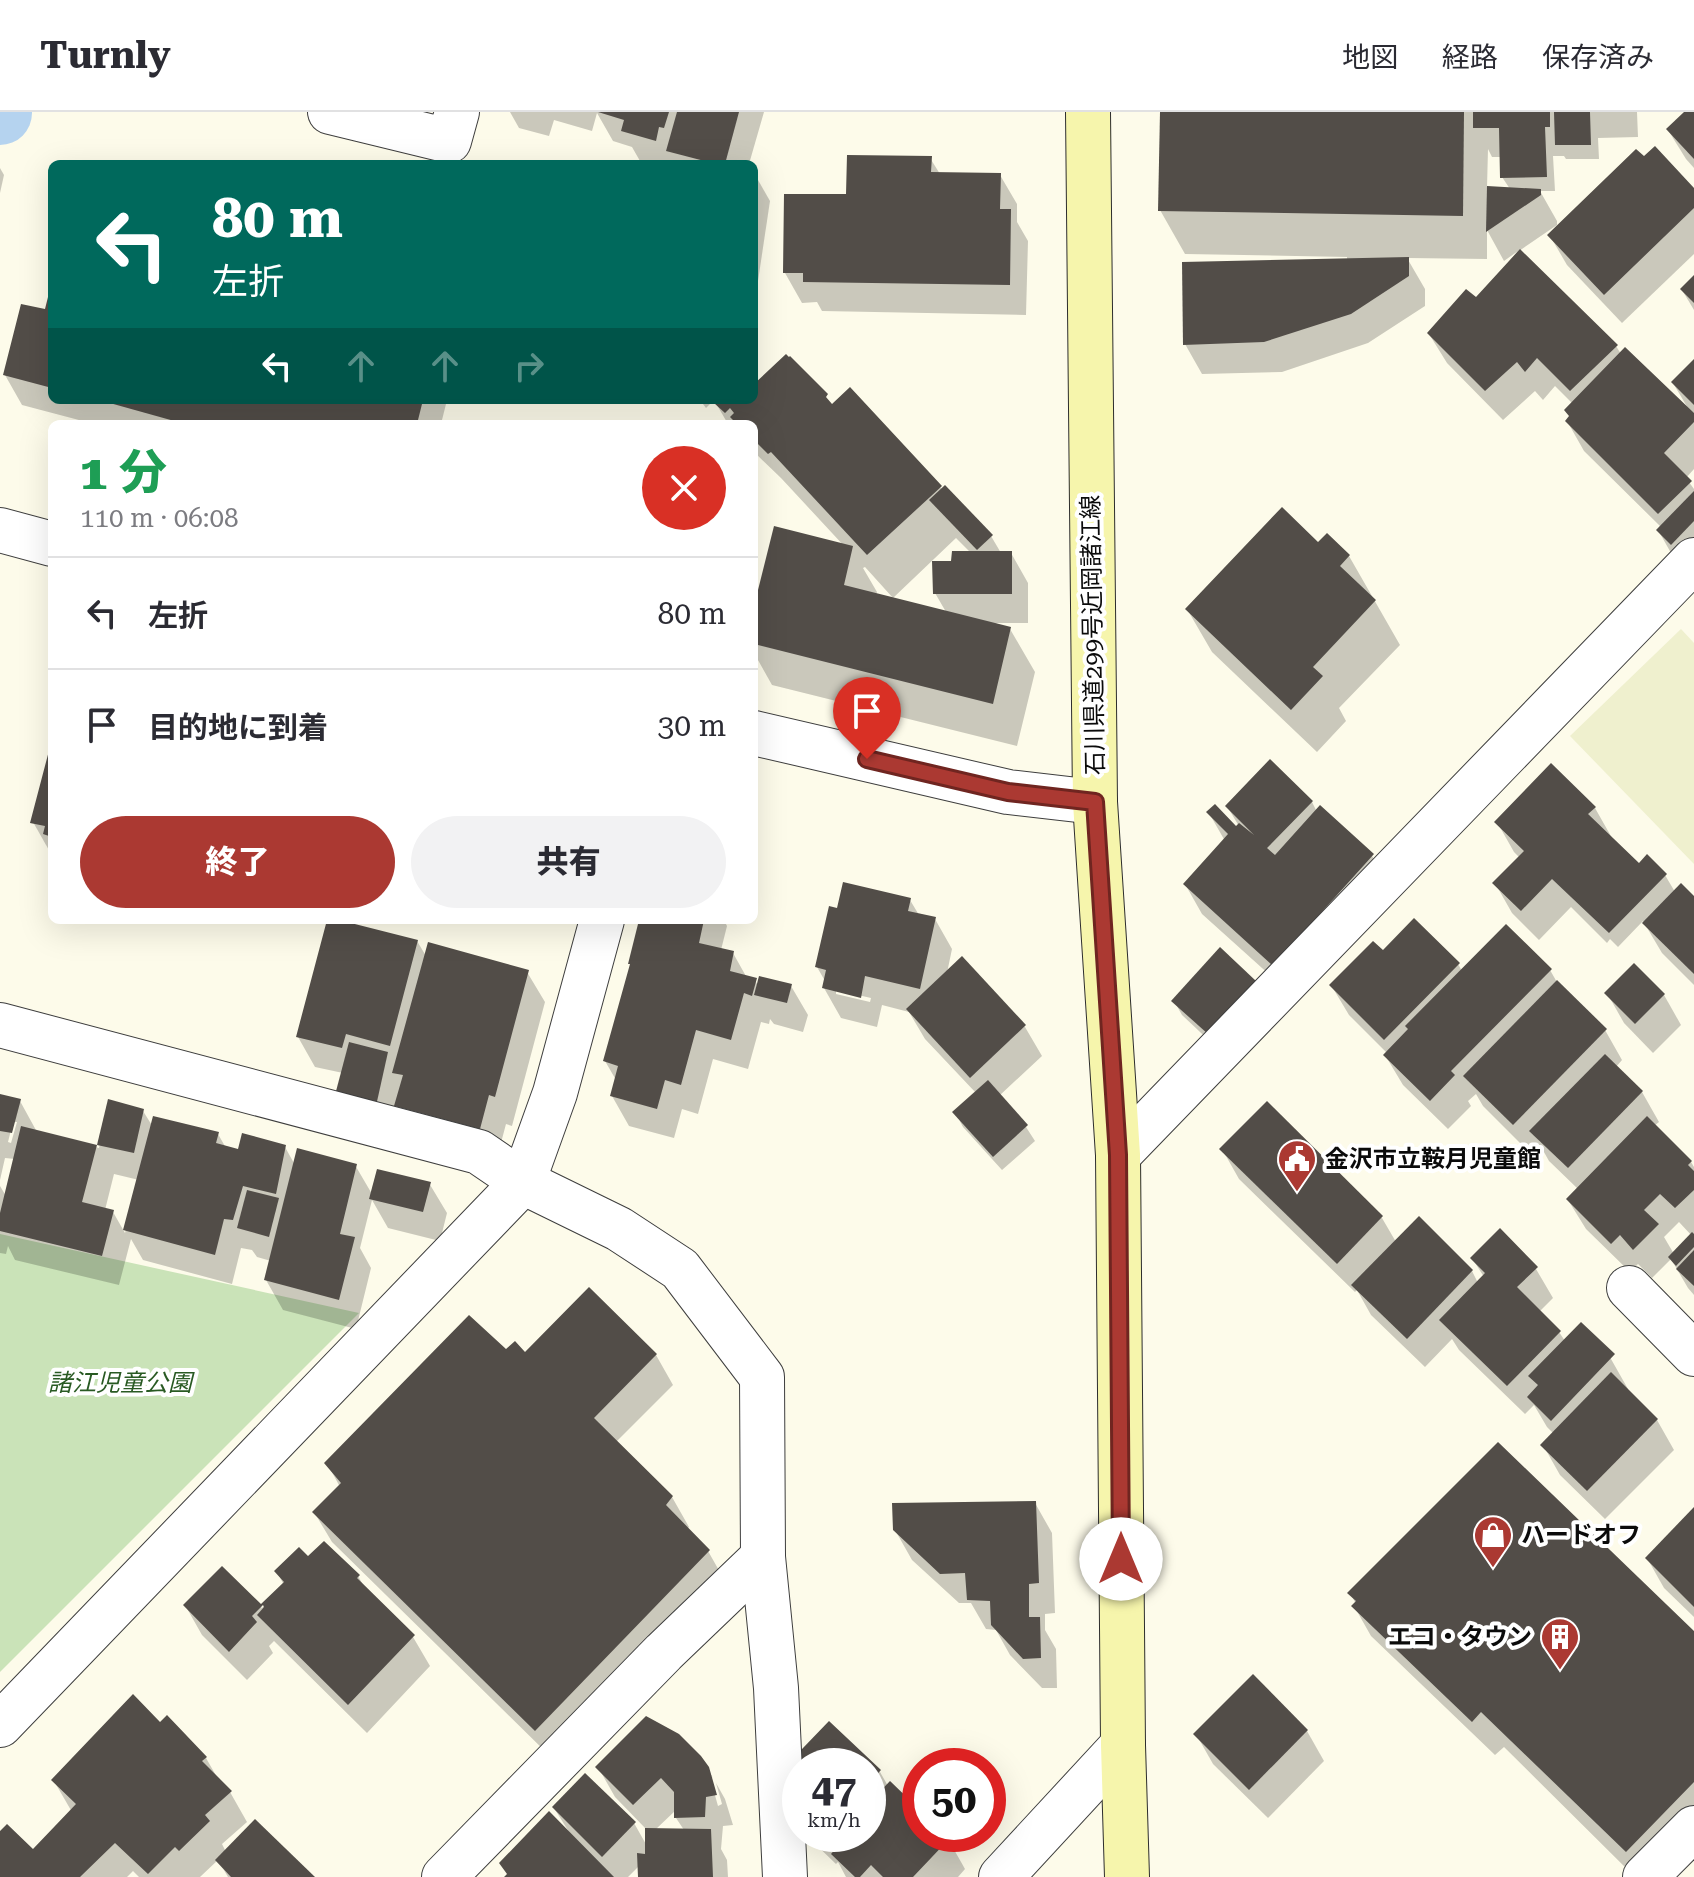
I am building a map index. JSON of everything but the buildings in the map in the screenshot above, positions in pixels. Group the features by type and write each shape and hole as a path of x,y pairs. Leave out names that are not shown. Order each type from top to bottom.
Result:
{"main road":[{"name":"石川県道299号近岡諸江線","path":"1088,112 1095,802 1118,1155 1127,1877"}],"street":[{"path":"330,112 449,141 457,112"},
{"path":"0,530 48,543"},
{"path":"1118,1155 1694,560"},
{"path":"758,734 1008,792 1095,802"},
{"path":"0,1725 523,1182 555,1093 601,924"},
{"path":"0,1025 479,1152 523,1182 619,1229 680,1269 762,1377 763,1557 776,1688 785,1877"},
{"path":"1629,1288 1694,1354"},
{"path":"444,1877 664,1652 763,1557"},
{"path":"1001,1877 1123,1745"},
{"path":"1645,1877 1694,1828"}],"green space":[{"path":"1681,629 1694,643 1694,864 1570,736"},
{"name":"諸江児童公園","path":"0,1234 359,1313 0,1672"}],"place":[{"name":"金沢市立鞍月児童館","path":"1297,1193"},
{"name":"ハードオフ","path":"1493,1569"},
{"name":"エコ・タウン","path":"1560,1671"}],"route":[{"path":"867,759 1008,792 1095,802 1118,1155 1121,1559"}]}
